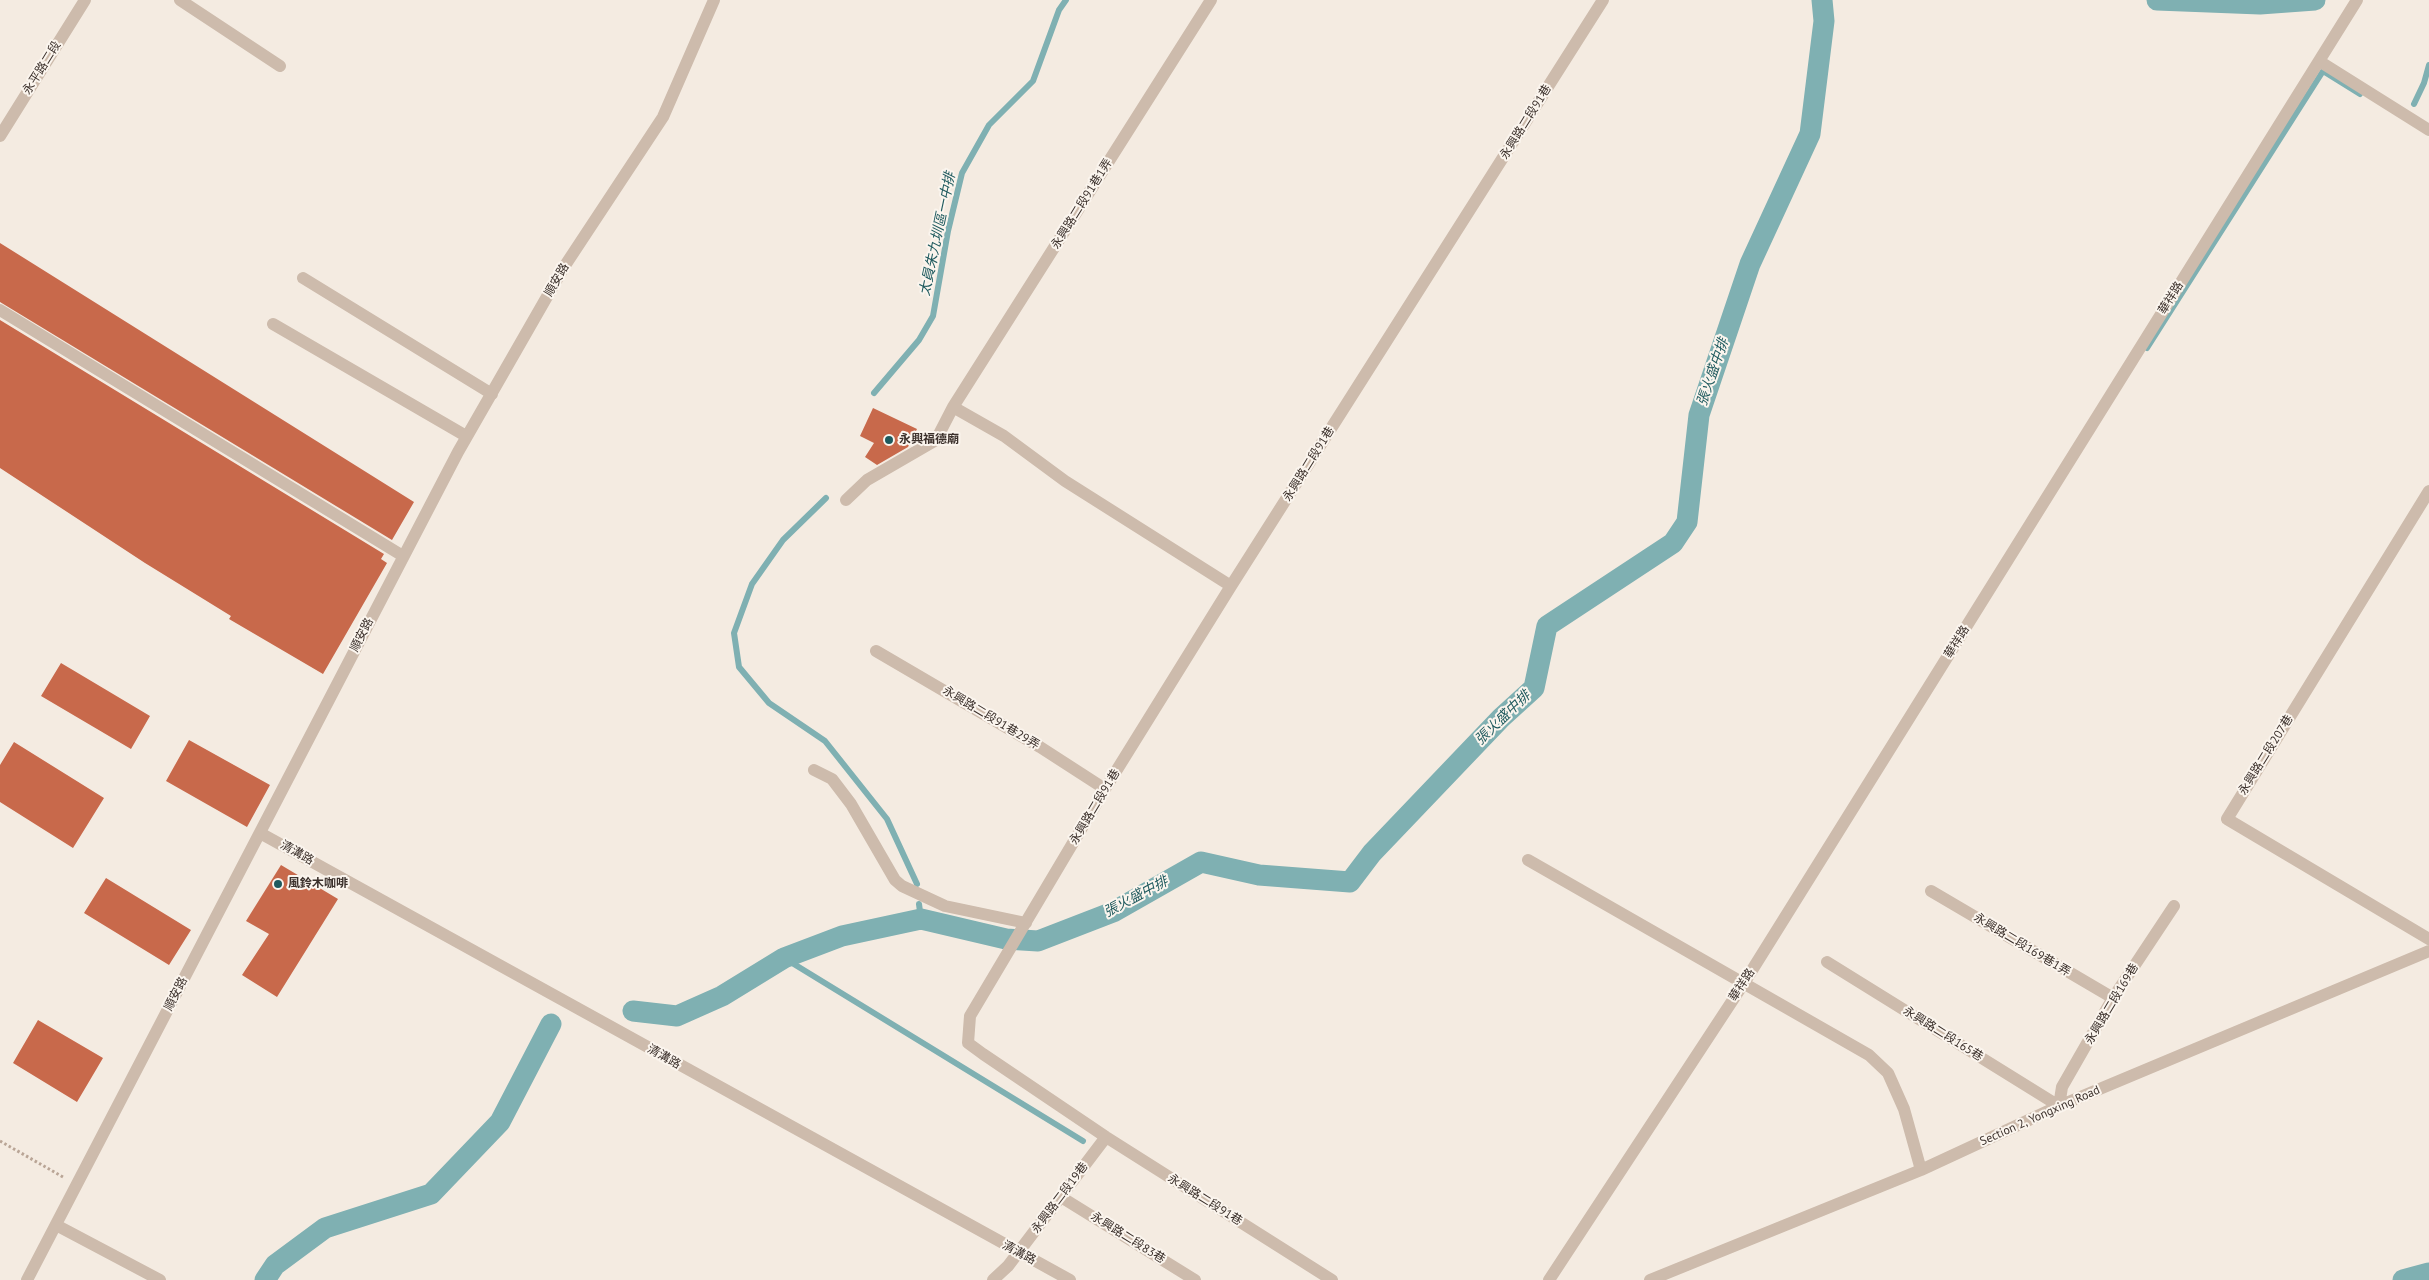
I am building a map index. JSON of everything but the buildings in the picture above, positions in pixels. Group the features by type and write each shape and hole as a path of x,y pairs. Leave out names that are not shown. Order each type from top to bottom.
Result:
{"street":[{"name":"永平路二段","path":"0,136 85,0"},
{"path":"180,0 280,66"},
{"name":"順安路","path":"27,1280 466,436 564,267 663,117 714,0"},
{"name":"永興路二段91巷1弄","path":"846,500 867,480 936,440 953,407 1211,0"},
{"name":"永興路二段91巷","path":"1332,1280 1106,1137 968,1043 970,1016 1105,789 1231,586 1603,0"},
{"name":"華祥路","path":"1549,1280 1744,983 2357,0"},
{"path":"2319,61 2429,130"},
{"path":"303,278 492,394"},
{"path":"0,310 403,556"},
{"path":"273,324 466,436"},
{"path":"953,407 1004,436 1065,481 1231,586"},
{"name":"永興路二段207巷","path":"2429,491 2227,819 2429,939"},
{"name":"永興路二段91巷29弄","path":"876,651 1040,747 1105,789"},
{"path":"814,770 832,779 846,798 894,880 902,886 934,901 1023,927"},
{"name":"清溝路","path":"260,833 1070,1280"},
{"path":"1528,860 1868,1055 1888,1073 1904,1109 1921,1170"},
{"name":"永興路二段169巷1弄","path":"1932,891 2113,998"},
{"name":"永興路二段169巷","path":"2059,1106 2062,1087 2113,998 2174,906"},
{"name":"Section 2, Yongxing Road","path":"1650,1280 1921,1170 2059,1106 2429,951"},
{"name":"永興路二段165巷","path":"1827,962 2059,1106"},
{"name":"永興路二段19巷","path":"993,1280 1018,1253 1106,1137"},
{"name":"永興路二段83巷","path":"1060,1197 1195,1280"},
{"path":"56,1225 160,1280"}],"path":[{"path":"0,1141 77,1184"}],"waterway":[{"name":"太員朱九圳區一中排","path":"874,393 919,340 933,316 948,231 962,173 989,125 1033,81 1059,10 1066,0"},
{"name":"張火盛中排","path":"633,1011 677,1016 722,996 784,958 842,936 921,919 1006,939 1038,941 1113,912 1201,862 1259,875 1350,882 1372,853 1501,718 1534,688 1547,626 1673,543 1687,522 1699,415 1750,264 1810,134 1824,21 1822,0"},
{"name":"張火盛中排","path":"2157,0 2260,4 2315,0"},
{"path":"2414,104 2424,83 2429,65"},
{"path":"2147,348 2323,71 2360,94"},
{"name":"太員朱九圳區一中排","path":"826,498 783,540 752,584 734,633 739,667 769,703 825,741 887,819 917,884"},
{"name":"太員朱九圳區一中排","path":"919,904 921,919"},
{"path":"784,958 1083,1141"},
{"path":"265,1280 275,1265 325,1228 431,1194 500,1122 551,1024"},
{"path":"2403,1280 2429,1273"}],"place":[{"name":"永興福德廟","path":"889,440"},
{"name":"風鈴木咖啡","path":"278,884"}]}
